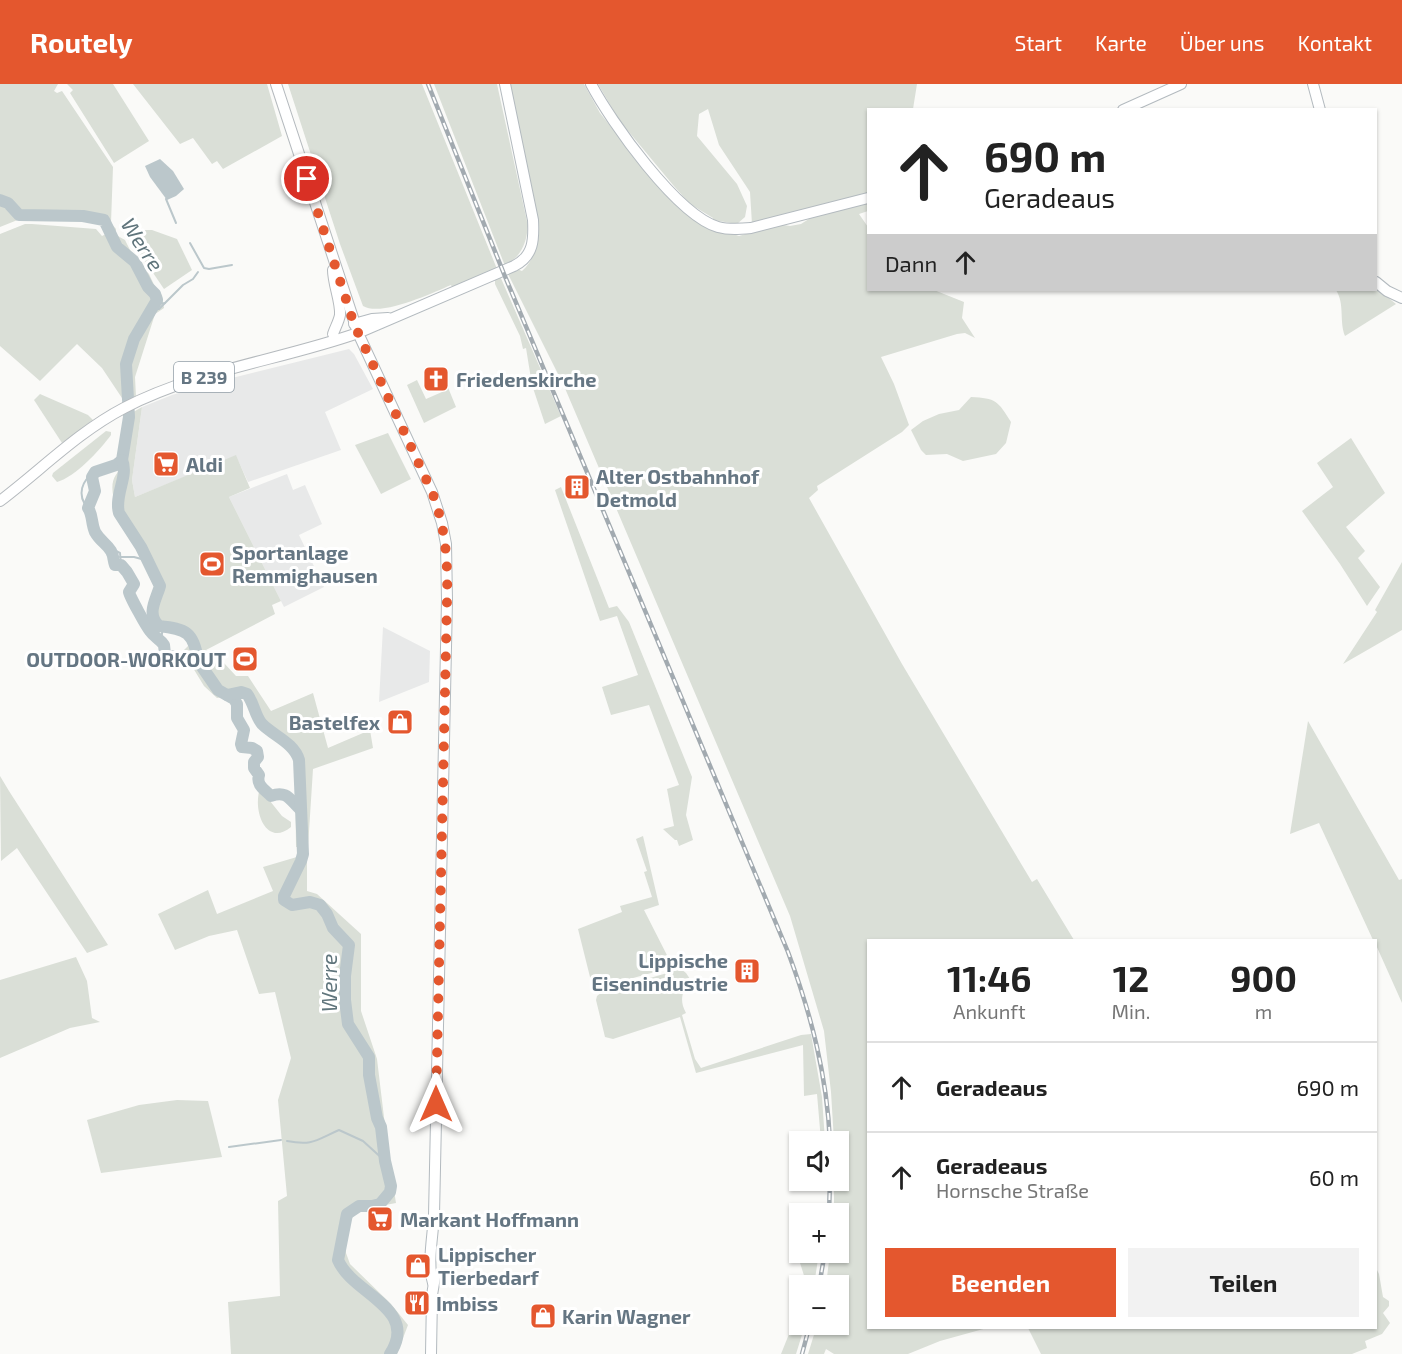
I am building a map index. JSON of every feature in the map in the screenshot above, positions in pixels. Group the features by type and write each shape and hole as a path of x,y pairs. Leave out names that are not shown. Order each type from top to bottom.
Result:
{"main road":[{"path":"276,84 355,324 436,502 447,557 430,1273 433,1282 431,1354"},
{"path":"355,324 391,318 438,301 514,266 526,258 534,239 532,219 505,84"},
{"path":"591,84 612,120 675,197 694,214 718,227 751,228 867,198"},
{"path":"1127,108 1181,84"},
{"path":"1313,84 1319,108"},
{"path":"333,257 333,283 340,307 340,315 333,334"},
{"path":"1377,283 1386,291 1402,298"},
{"name":"B 239","path":"320,344 333,334 355,324"},
{"name":"B 239","path":"0,501 80,437 136,402 189,381 306,350 355,324"}],"shaded area":[{"path":"0,84 58,84 54,91 57,93 62,91 113,167 111,223 116,229 116,235 125,240 131,252 148,272 158,293 162,295 164,308 155,314 135,377 136,397 124,401 102,368 77,344 40,381 0,346 0,234 25,224 32,224 96,229 102,236 106,234 100,221 25,217 0,227"},
{"path":"67,84 113,84 149,141 114,163 70,93 73,90"},
{"path":"133,84 267,84 282,136 223,169 217,161 212,164 193,138 180,144"},
{"path":"288,84 422,84 497,269 453,289 451,285 394,306 371,309 363,306 340,244"},
{"path":"434,84 497,84 528,226 522,249 505,266"},
{"path":"510,84 584,84 600,113 662,191 696,221 739,236 778,224 790,226 801,224 812,217 867,202 867,211 859,214 867,226 867,291 936,291 964,302 962,318 975,338 965,333 957,334 881,357 909,425 902,432 817,486 818,490 809,498 902,664 1032,882 1037,879 1073,939 867,939 867,1329 983,1329 940,1341 908,1354 834,1354 826,1349 824,1354 808,1354 814,1335 849,1335 849,1275 827,1275 829,1263 849,1263 849,1203 834,1203 834,1191 849,1191 849,1131 833,1131 824,1031 790,916 564,386 507,272 517,269 522,271 526,267 534,252 538,234"},
{"path":"598,84 917,84 913,108 867,108 867,195 752,224 750,192 719,145 708,109 699,114 697,136 737,184 747,206 745,217 737,224 713,220 690,204 619,120"},
{"path":"160,159 173,171 184,189 167,200 145,166"},
{"path":"124,230 152,230 177,239 192,270 164,289"},
{"path":"500,276 561,416 545,424 532,385 526,348 523,349 520,336 495,284 495,278"},
{"path":"1377,289 1396,304 1345,336 1337,291 1377,291"},
{"path":"349,349 373,389 325,412 341,450 248,482 236,456 135,497 132,480 142,407 172,395 220,381"},
{"path":"417,380 426,399 442,392 441,388 447,385 456,407 424,423 407,385"},
{"path":"40,394 88,415 93,420 62,443 34,400"},
{"path":"971,397 986,398 996,402 1003,409 1011,422 1006,443 996,454 963,461 947,454 926,455 911,430 923,421 939,414 959,410"},
{"path":"142,407 132,480 135,497 236,455 250,488 229,497 281,601 272,605 275,614 206,650 217,665 224,663 236,676 248,676 271,711 313,693 328,748 370,730 373,748 313,769 308,847 296,847 295,759 283,740 259,719 245,693 217,698 204,686 193,668 178,656 189,645 186,636 155,630 147,614 156,584 114,500 112,488 118,471 127,462 130,414"},
{"path":"106,431 111,432 111,435 94,455 71,475 57,482 52,476 53,473"},
{"path":"388,433 411,479 381,494 355,445"},
{"path":"1351,438 1385,493 1346,527 1365,551 1358,558 1380,587 1367,606 1302,511 1333,487 1317,463"},
{"path":"287,474 293,490 305,485 322,524 299,535 324,587 284,607 229,497"},
{"path":"561,487 609,608 617,606 629,622 692,777 686,815 693,840 679,846 677,840 663,829 674,826 667,789 679,785 649,705 611,715 602,687 638,675 617,616 600,621 555,490"},
{"path":"1402,562 1402,630 1343,664 1377,612 1375,610"},
{"path":"383,627 430,651 429,682 379,702"},
{"path":"1308,721 1399,880 1402,879 1402,1003 1377,947 1377,939 1373,939 1319,823 1290,834"},
{"path":"0,776 108,945 87,953 17,848 1,861"},
{"path":"261,786 271,796 270,801 282,816 291,822 291,827 274,833 263,823 258,805"},
{"path":"643,836 659,905 644,910 673,967 597,988 592,985 578,929 622,912 620,906 652,897 644,872 647,871 636,839"},
{"path":"307,854 307,891 317,894 361,934 361,1011 377,1059 389,1159 385,1160 389,1160 396,1203 355,1213 345,1231 346,1253 350,1264 391,1304 408,1325 397,1354 231,1354 228,1302 280,1296 278,1201 287,1196 278,1100 291,1058 275,992 259,994 237,930 209,936 175,950 158,914 208,890 217,914 273,891 263,867"},
{"path":"76,957 87,981 92,1018 100,1022 70,1028 0,1058 0,980"},
{"path":"681,969 690,979 682,996 686,1013 682,1015 695,1059 701,1068 801,1035 811,1034 822,1097 824,1131 820,1131 817,1094 804,1096 803,1045 696,1073 680,1017 613,1039 605,1037 596,1000 602,992"},
{"path":"177,1100 208,1101 222,1157 101,1173 87,1120 139,1105"},
{"path":"800,1263 817,1263 816,1275 804,1275"},
{"path":"1377,1270 1383,1297 1389,1301 1389,1306 1383,1313 1390,1323 1382,1334 1365,1341 1367,1348 1352,1354 1041,1354 1028,1329 1377,1329"},
{"path":"789,1334 802,1335 796,1354 781,1354"}],"waterway":[{"path":"166,199 176,223"},
{"name":"Werre","path":"0,200 8,203 19,215 83,216 104,220 117,247 135,262 148,287 155,294 157,300 134,339 126,364 129,417 122,460 116,465 95,472 92,477 95,491 88,508 94,529 111,551 115,565 121,565 134,584 129,592 130,595 148,628 164,645 165,654 198,661 218,690 234,699 237,704 237,718 244,730 242,747 257,751 258,757 254,762 254,768 259,775 261,787 271,796 285,795 301,810"},
{"path":"190,243 204,268 232,265"},
{"path":"155,304 165,303 198,272"},
{"path":"153,309 159,309 165,303"},
{"name":"Werre","path":"122,460 124,472 118,499 119,513 141,547 160,586 153,607 153,617 159,626 187,634 194,644 198,661"},
{"name":"Werre","path":"88,508 82,498 82,488 90,475 95,472"},
{"name":"Werre","path":"108,547 120,553 121,565"},
{"path":"120,557 134,557 149,561"},
{"name":"Werre","path":"161,640 163,627"},
{"name":"Werre","path":"227,695 241,692 247,694 262,724 288,744 299,760 303,854 284,900 292,905 310,902 320,905 333,928 349,945 345,976 348,1024 369,1057 369,1075 391,1186 390,1192 380,1204 359,1206 347,1214 338,1260 345,1272 380,1302 397,1325 397,1338 390,1354"},
{"path":"287,1141 309,1142 339,1130 363,1141 385,1161"},
{"path":"229,1147 281,1140"}],"railway":[{"path":"428,84 504,274 788,952 804,998 816,1045 829,1131"},
{"path":"829,1203 830,1191"},
{"path":"821,1275 823,1263"},
{"path":"802,1354 807,1335"}],"place":[{"name":"Friedenskirche","path":"436,379"},
{"name":"Aldi","path":"166,464"},
{"name":"Alter Ostbahnhof Detmold","path":"577,487"},
{"name":"Sportanlage Remmighausen","path":"212,564"},
{"name":"OUTDOOR-WORKOUT","path":"245,659"},
{"name":"Bastelfex","path":"400,722"},
{"name":"Lippische Eisenindustrie","path":"747,971"},
{"name":"Markant Hoffmann","path":"380,1219"},
{"name":"Lippischer Tierbedarf","path":"418,1266"},
{"name":"Imbiss","path":"417,1303"},
{"name":"Karin Wagner","path":"543,1316"}],"route":[{"path":"307,179 351,316 432,492 446,544 448,580 436,1104"}]}
